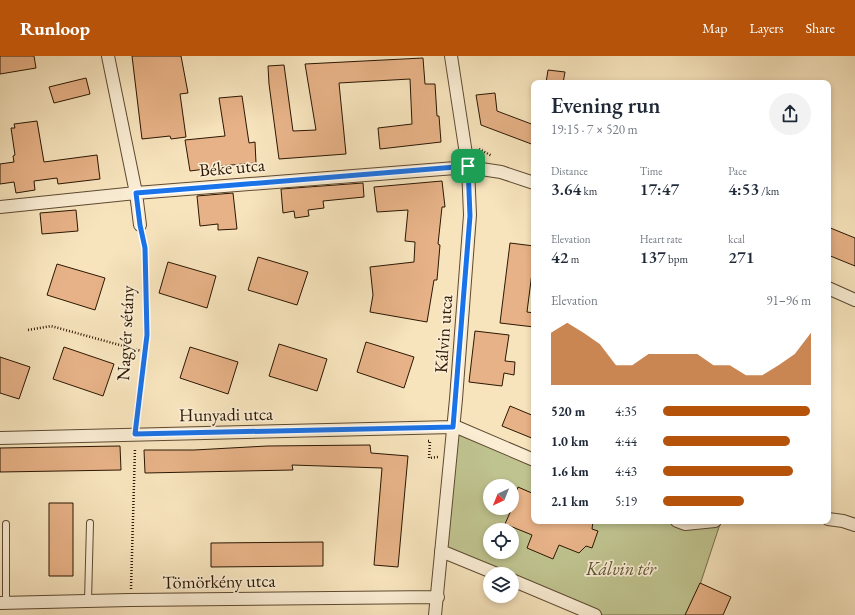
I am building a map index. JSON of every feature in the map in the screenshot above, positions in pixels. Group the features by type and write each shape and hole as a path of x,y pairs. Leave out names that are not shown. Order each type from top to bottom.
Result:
{"street":[{"path":"108,56 136,193 140,225"},
{"name":"Kálvin utca","path":"436,615 470,216 468,166 451,56"},
{"name":"Béke utca","path":"0,207 136,193 468,166 502,172 531,182"},
{"path":"831,289 855,300"},
{"path":"453,427 459,428 531,459"},
{"name":"Hunyadi utca","path":"0,438 453,427"},
{"path":"831,519 855,525"},
{"path":"441,551 483,568"},
{"path":"519,583 595,615"},
{"name":"Tömörkény utca","path":"3,603 130,600 438,597"}],"lane":[{"path":"88,601 90,522"},
{"path":"3,603 6,524"}],"path":[{"name":"Nagyér sétány","path":"130,600 135,434 147,335 145,248 140,225"},
{"path":"28,330 51,326 145,352"}],"green space":[{"name":"Kálvin tér","path":"453,427 531,459 531,524 720,524 690,615 595,615 519,583 519,567 483,567 483,568 441,551"}],"building":[{"path":"0,56 34,56 36,68 0,74"},
{"path":"132,56 181,56 188,93 180,94 186,137 171,139 170,136 142,139"},
{"path":"423,58 425,84 435,84 437,116 439,116 441,142 380,149 378,128 412,124 410,79 339,83 346,154 279,159 268,66 284,65 293,131 316,130 305,64"},
{"path":"548,70 565,72 564,80 546,80"},
{"path":"86,78 90,94 54,103 49,87"},
{"path":"495,93 497,111 531,124 531,144 481,125 476,95"},
{"path":"242,96 249,143 255,142 256,163 219,166 220,167 190,171 185,140 225,136 219,98"},
{"path":"37,121 44,162 97,155 100,179 58,184 57,178 34,181 35,190 16,193 14,182 0,184 0,164 14,162 13,156 15,155 11,128 15,128 14,124"},
{"path":"442,181 445,207 442,207 438,244 440,245 437,280 434,280 427,322 370,312 373,295 370,267 414,262 415,242 405,241 408,210 377,212 374,187"},
{"path":"363,183 364,197 323,201 324,208 308,210 309,216 295,218 294,211 283,213 281,189"},
{"path":"233,193 237,229 218,230 218,224 200,226 197,196"},
{"path":"76,210 78,231 42,234 40,213"},
{"path":"831,228 855,238 855,266 831,256"},
{"path":"510,243 531,246 531,281 527,312 531,313 531,327 500,323"},
{"path":"258,257 308,272 297,305 248,290"},
{"path":"168,262 216,276 207,308 159,293"},
{"path":"57,264 105,278 95,310 47,295"},
{"path":"475,331 509,335 505,361 515,362 514,375 504,373 502,386 469,382"},
{"path":"366,342 414,357 404,388 357,372"},
{"path":"279,344 327,359 317,391 269,376"},
{"path":"64,347 114,364 103,396 53,379"},
{"path":"190,347 238,362 228,394 180,378"},
{"path":"0,357 30,367 19,399 0,393"},
{"path":"510,406 531,415 531,438 502,426"},
{"path":"370,445 371,453 408,456 398,567 374,565 382,468 292,465 293,470 145,473 144,450 194,450 267,446"},
{"path":"120,446 121,470 0,472 0,448"},
{"path":"519,487 531,493 531,524 593,524 592,529 598,531 592,548 586,546 579,553 559,545 553,559 527,548 532,535 519,530 519,523 505,523 509,515 519,515"},
{"path":"49,503 73,503 73,576 49,576"},
{"path":"323,542 323,566 211,567 211,543"},
{"path":"700,583 731,597 723,615 685,615"}],"route":[{"path":"468,166 470,216 453,427 135,434 147,335 145,248 140,225 136,193 468,166"}]}
